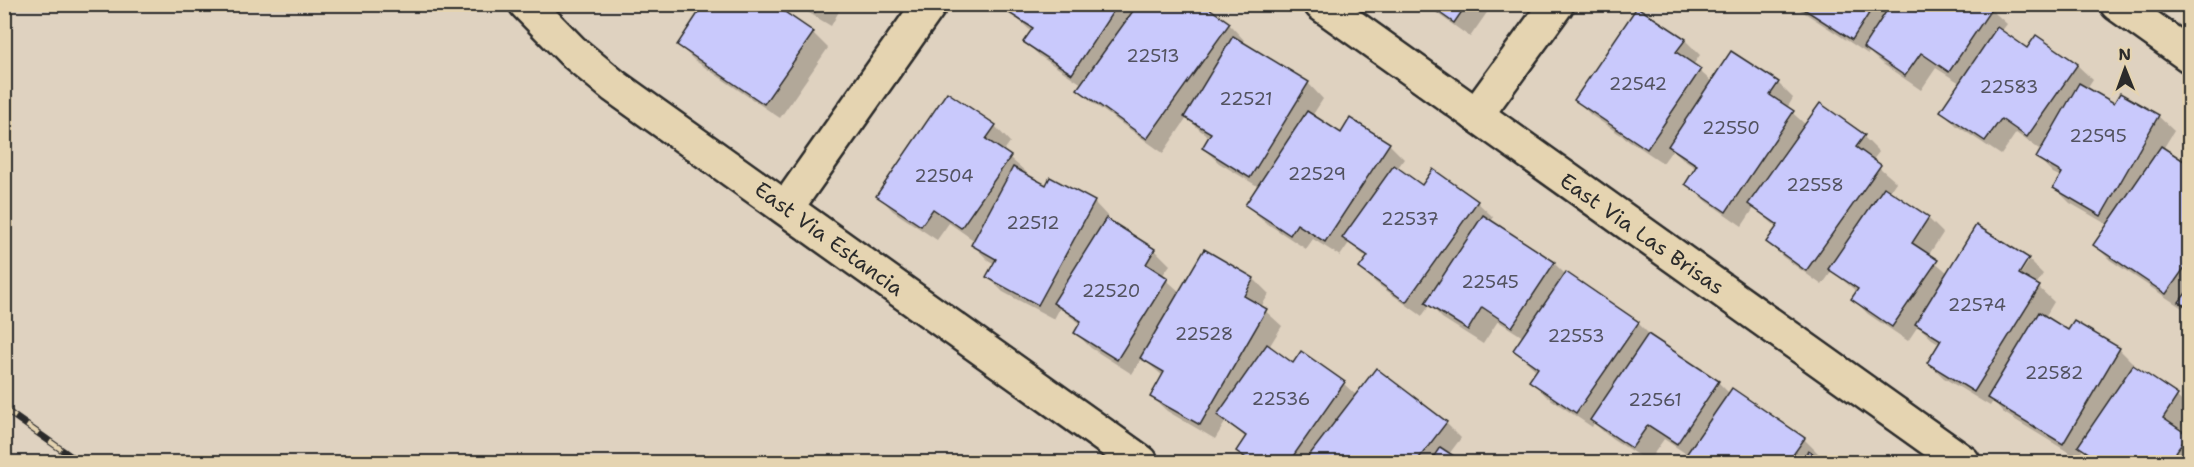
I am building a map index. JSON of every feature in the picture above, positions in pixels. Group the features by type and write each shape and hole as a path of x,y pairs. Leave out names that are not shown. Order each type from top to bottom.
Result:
{"street":[{"name":"East Via Estancia","path":"526,4 572,51 614,86 1141,462"},
{"path":"786,208 930,4"},
{"name":"East Via Las Brisas","path":"1321,4 1963,462"},
{"path":"1476,116 1557,4"},
{"path":"2117,4 2190,56"}],"building":[{"path":"704,4 773,4 814,32 764,104 677,45"},
{"path":"803,4 819,4 815,12"},
{"path":"1015,4 1118,4 1072,74 1023,42 1033,28 1009,13"},
{"path":"1138,4 1170,4 1176,9 1179,4 1203,4 1230,23 1147,139 1077,89"},
{"path":"1427,4 1467,4 1454,23"},
{"path":"1796,4 1875,4 1852,40"},
{"path":"1891,4 1987,4 1992,8 1949,72 1921,53 1905,76 1863,47"},
{"path":"1637,7 1686,39 1676,52 1701,69 1647,149 1574,100"},
{"path":"1997,27 2027,48 2036,35 2078,64 2027,137 2001,119 1985,141 1940,111"},
{"path":"1233,36 1309,82 1250,178 1202,148 1211,133 1184,117"},
{"path":"1731,51 1779,82 1770,95 1794,111 1726,212 1685,184 1697,165 1668,146"},
{"path":"2079,83 2114,103 2120,93 2159,115 2101,216 2053,188 2062,173 2036,158"},
{"path":"947,92 996,125 986,139 1011,156 961,228 933,209 921,226 876,196"},
{"path":"1820,103 1865,135 1856,147 1881,165 1806,271 1766,242 1778,225 1748,204"},
{"path":"1307,111 1341,133 1350,118 1390,143 1325,242 1297,224 1290,235 1245,205"},
{"path":"2161,146 2190,165 2190,260 2166,294 2093,245"},
{"path":"1394,165 1422,185 1433,169 1478,201 1406,302 1359,268 1368,256 1342,238"},
{"path":"1013,167 1046,185 1050,177 1095,201 1038,305 986,277 996,259 971,245"},
{"path":"1884,187 1929,217 1912,243 1938,260 1892,327 1851,299 1858,289 1828,269"},
{"path":"1483,215 1555,262 1512,327 1482,307 1468,330 1425,303"},
{"path":"1106,218 1155,249 1146,264 1168,278 1117,360 1074,333 1081,321 1053,303"},
{"path":"1976,225 2029,258 2019,274 2040,286 1974,392 1927,363 1941,340 1915,324"},
{"path":"1204,249 1254,278 1244,296 1267,309 1200,425 1150,397 1164,372 1140,358"},
{"path":"1566,272 1639,322 1576,413 1529,381 1538,368 1513,350"},
{"path":"2190,288 2190,309 2179,302"},
{"path":"2039,312 2068,330 2074,321 2120,348 2063,444 1987,398"},
{"path":"1648,334 1719,381 1677,444 1648,425 1632,448 1590,420"},
{"path":"1267,344 1293,363 1301,351 1345,382 1289,462 1252,462 1236,451 1246,436 1217,415"},
{"path":"2133,365 2178,395 2163,418 2188,435 2169,462 2102,462 2078,446"},
{"path":"1376,368 1447,422 1416,462 1304,462"},
{"path":"1732,388 1805,438 1788,462 1681,462"},
{"path":"1440,447 1463,462 1430,462"},
{"path":"1808,451 1828,462 1802,462"}],"railway":[{"path":"4,409 79,462"}]}
